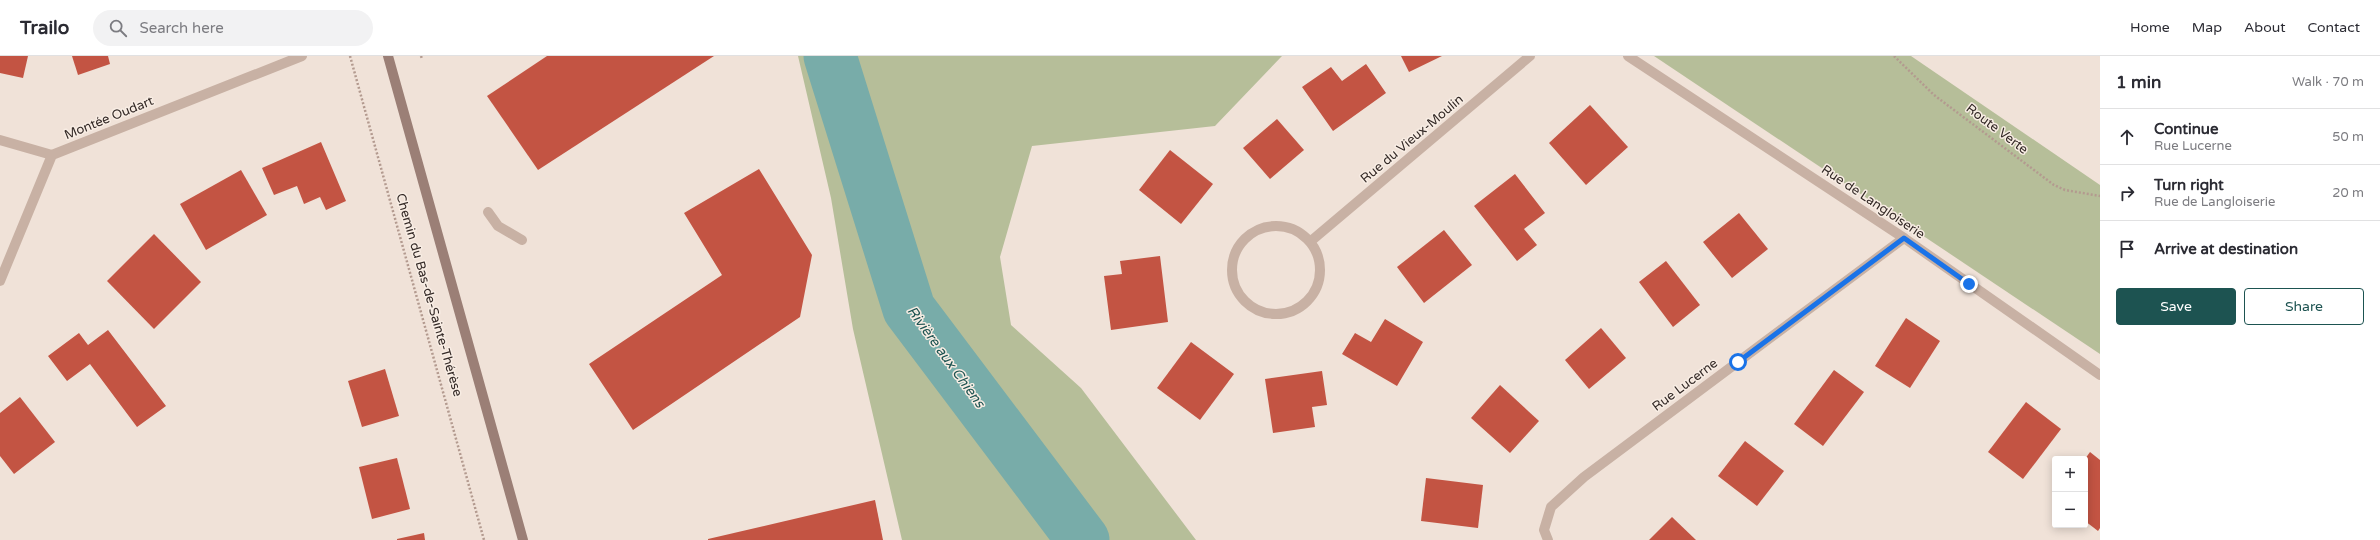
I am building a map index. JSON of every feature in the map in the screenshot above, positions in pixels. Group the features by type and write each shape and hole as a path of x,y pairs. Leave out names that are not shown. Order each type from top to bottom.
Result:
{"street":[{"name":"Montée Oudart","path":"52,155 302,56"},
{"name":"Chemin du Bas-de-Sainte-Thérèse","path":"388,56 523,540"},
{"name":"Rue du Vieux-Moulin","path":"1311,241 1530,56"},
{"name":"Rue de Langloiserie","path":"1628,56 1904,238 2100,376"},
{"path":"0,140 52,155 0,281"},
{"path":"488,212 498,226 522,240"},
{"path":"1273,225 1287,226 1300,232 1311,241 1318,254 1320,277 1312,297 1301,307 1287,313 1272,314 1257,310 1245,302 1236,289 1232,268 1238,248 1247,236 1259,228 1273,225"},
{"name":"Rue Lucerne","path":"1548,540 1544,530 1551,507 1584,477 1904,238"}],"path":[{"name":"Chemin du Bas-de-Sainte-Thérèse","path":"350,56 484,540"},
{"name":"Route Verte","path":"1894,56 1934,95 2054,185 2065,190 2100,196"}],"green space":[{"path":"798,56 1282,56 1215,126 1032,146 1000,257 1011,325 1081,388 1196,540 902,540 853,329 831,198"},
{"path":"1654,56 1911,56 2100,185 2100,354"}],"building":[{"path":"0,56 28,56 23,78 0,73"},
{"path":"72,56 108,56 110,64 78,75"},
{"path":"547,56 714,56 538,170 487,96"},
{"path":"1401,56 1442,56 1409,72"},
{"path":"1366,64 1386,93 1333,131 1302,87 1331,67 1342,81"},
{"path":"1590,105 1628,147 1586,185 1549,143"},
{"path":"1277,119 1304,150 1270,179 1243,148"},
{"path":"321,142 346,201 326,210 320,197 304,204 297,186 274,195 262,168"},
{"path":"1170,150 1213,184 1181,224 1139,190"},
{"path":"759,169 812,255 800,317 633,430 589,364 722,275 684,213"},
{"path":"241,170 267,215 206,250 180,204"},
{"path":"1515,174 1545,213 1524,229 1537,245 1517,261 1474,206"},
{"path":"1739,213 1768,249 1732,278 1703,242"},
{"path":"1444,230 1472,265 1424,303 1397,267"},
{"path":"154,234 201,282 154,329 107,281"},
{"path":"1160,256 1168,322 1111,330 1104,276 1122,274 1120,261"},
{"path":"1666,261 1700,305 1673,327 1639,282"},
{"path":"1906,318 1940,341 1910,388 1875,366"},
{"path":"1385,319 1423,342 1397,386 1342,354 1355,333 1371,342"},
{"path":"1601,328 1626,358 1589,389 1565,360"},
{"path":"108,330 166,406 137,427 90,364 67,381 48,356 79,333 88,345"},
{"path":"1191,342 1234,374 1200,420 1157,388"},
{"path":"385,369 399,416 362,427 348,381"},
{"path":"1834,370 1864,392 1823,446 1794,424"},
{"path":"1322,371 1327,405 1312,407 1315,427 1273,433 1265,379"},
{"path":"1500,385 1539,421 1510,453 1471,418"},
{"path":"20,397 55,442 14,474 0,456 0,413"},
{"path":"2026,402 2061,429 2023,479 1988,452"},
{"path":"1745,441 1784,471 1757,506 1718,476"},
{"path":"2090,452 2100,460 2100,528 2098,531 2088,523 2087,456"},
{"path":"397,458 410,509 372,519 359,467"},
{"path":"1426,478 1483,485 1478,528 1421,521"},
{"path":"875,500 883,540 708,540 708,539"},
{"path":"1672,517 1696,540 1649,540"},
{"path":"424,533 425,540 397,540 397,539"}],"waterway":[{"name":"Rivière aux Chiens","path":"830,56 909,309 1083,540"}],"route":[{"path":"1738,362 1904,238 1969,284"}]}
